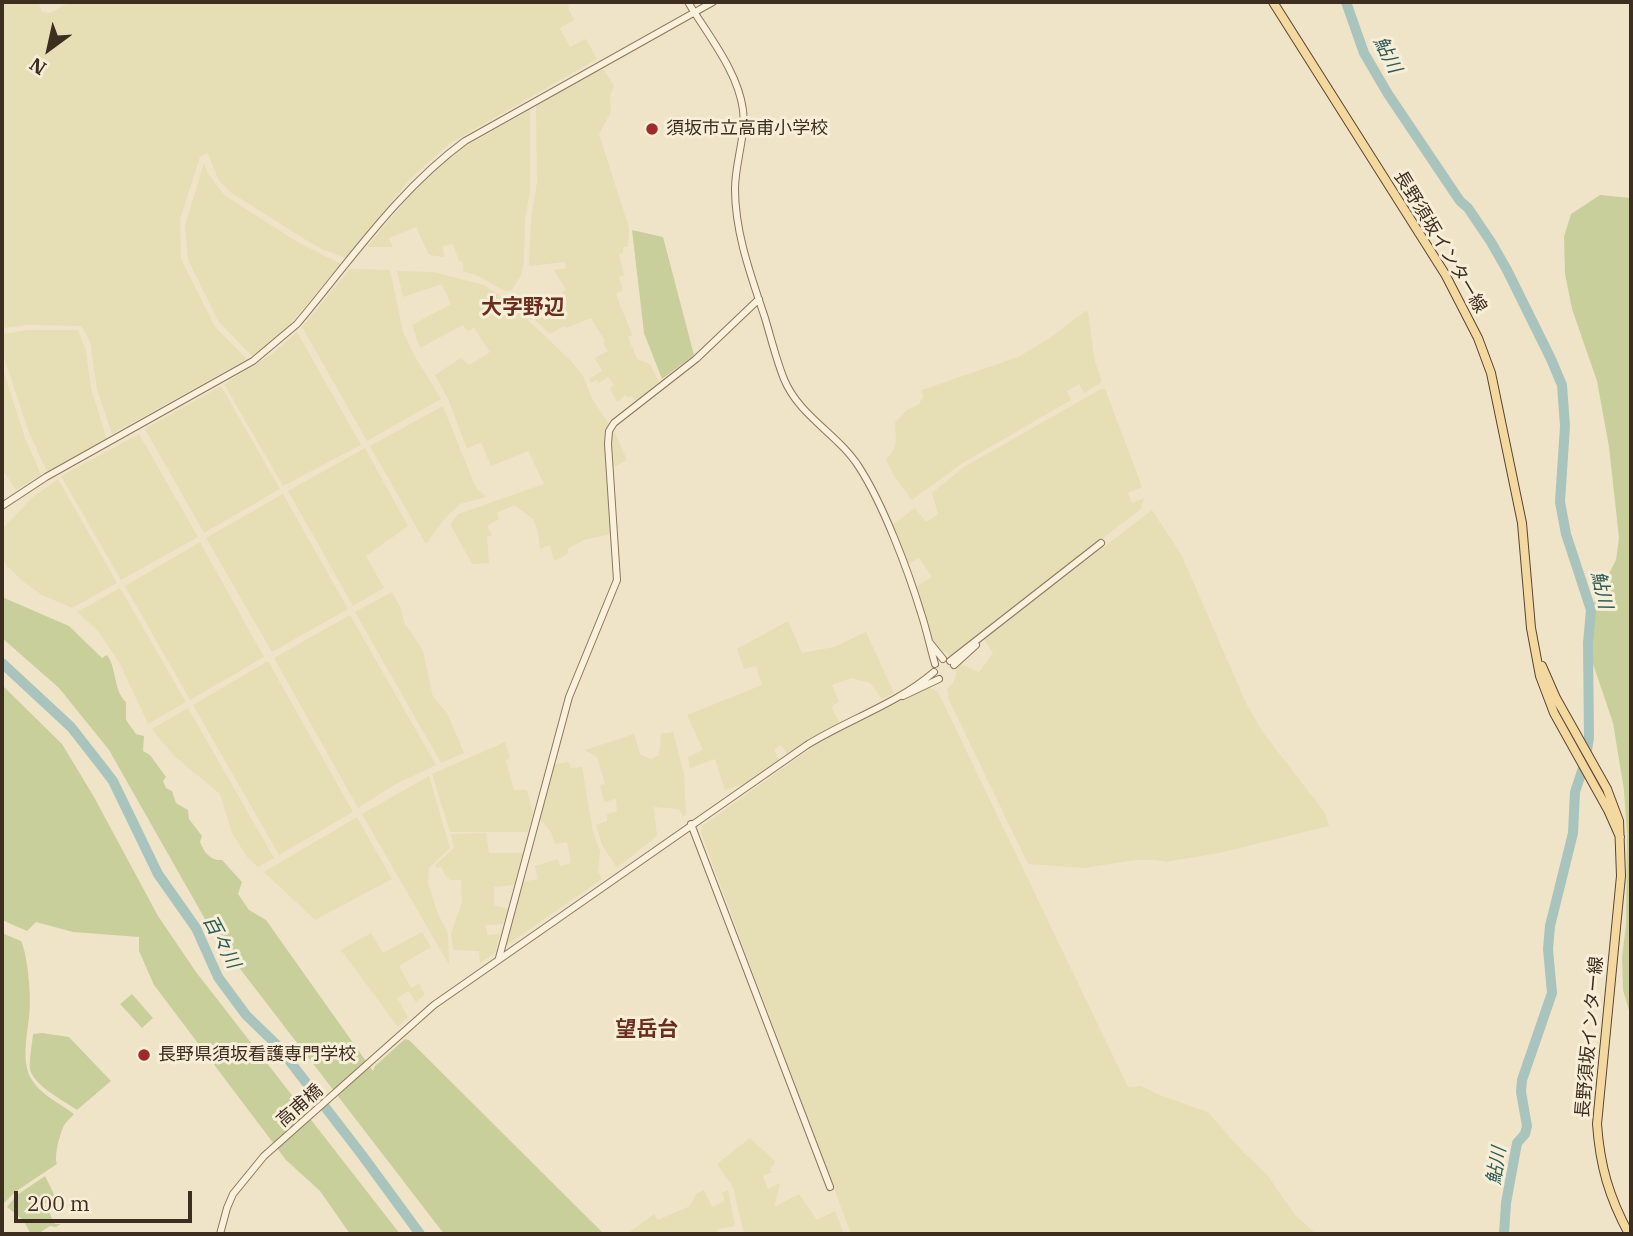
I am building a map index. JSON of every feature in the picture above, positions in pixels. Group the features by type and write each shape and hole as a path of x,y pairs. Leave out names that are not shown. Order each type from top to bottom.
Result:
{"main road":[{"name":"長野須坂インター線","path":"1273,2 1445,274 1478,338 1491,373 1522,523 1534,647 1543,686 1620,837"},
{"name":"長野須坂インター線","path":"1534,647 1556,698 1615,806 1619,821 1621,876 1597,1124 1600,1160 1609,1191 1629,1234"}],"street":[{"path":"688,2 722,58 737,89 743,111 734,187 736,221 785,380 807,413 852,458 877,500 913,589 929,642 934,668 889,701"},
{"path":"2,506 46,477 140,427 253,361 277,343 297,324 410,188 436,163 465,141 713,2"},
{"path":"499,958 569,697 617,580 609,431 614,423 696,359 759,299"},
{"path":"929,642 949,662 1101,543"},
{"path":"889,701 939,679"},
{"name":"高甫橋","path":"220,1234 226,1208 233,1194 264,1156 433,1005 691,824 835,727 889,701"},
{"path":"691,824 830,1187"}],"shaded area":[{"path":"2,2 38,2 42,12 50,13 70,2 568,2 574,20 560,28 570,47 586,39 597,59 450,143 410,179 346,258 306,240 230,192 218,179 208,153 200,157 180,219 181,259 215,327 247,359 112,434 97,389 90,341 81,326 28,325 2,328"},
{"path":"604,70 614,86 610,96 611,112 599,134 629,228 628,247 623,247 623,253 619,254 624,275 619,277 623,290 616,294 632,335 628,337 637,359 650,364 659,382 636,401 626,395 617,402 610,388 614,385 608,377 599,383 597,380 591,383 589,379 602,371 595,358 608,351 591,318 566,328 564,326 550,334 534,319 551,312 549,307 565,299 562,292 566,290 554,270 566,268 565,262 529,266 531,219 537,182 536,106 597,71"},
{"path":"530,110 530,191 525,219 524,261 521,275 512,290 505,291 463,271 463,262 459,261 453,244 443,246 444,257 429,255 416,227 389,238 393,247 367,247 415,189 439,166 466,146"},
{"path":"204,163 207,172 224,195 299,243 341,264 290,324 252,356 218,321 188,260 185,225"},
{"path":"350,269 390,270 403,332 441,399 367,441 302,327"},
{"path":"397,271 434,272 484,285 508,301 570,360 583,376 592,399 614,431 627,460 606,471 611,534 584,540 567,549 569,553 554,561 550,545 540,549 533,519 514,505 497,513 499,519 487,526 492,535 487,537 489,563 472,564 450,524 458,514 544,484 528,451 491,466 481,442 467,449 448,399 435,375 461,358 469,365 490,352 474,328 467,331 463,325 420,348 412,325 451,304 442,284 403,297"},
{"path":"1085,311 1088,312 1095,362 1102,382 1084,393 1079,384 1067,391 1071,400 961,464 912,500 894,476 886,459 892,453 896,441 895,423 907,410 919,404 923,397 922,390 1018,357 1050,338"},
{"path":"28,330 78,330 86,351 91,389 107,439 47,472 28,430 2,351 2,334"},
{"path":"297,332 361,445 283,486 224,384 272,354"},
{"path":"2,366 25,438 41,475 16,490 5,473 2,474"},
{"path":"221,386 280,489 204,533 145,429"},
{"path":"1105,389 1142,487 1128,493 1132,503 1144,498 1141,509 950,656 934,650 917,586 932,577 919,558 908,564 892,525 915,508 926,522 938,514 932,493 964,467"},
{"path":"443,406 475,486 486,497 460,504 446,517 426,544 370,446"},
{"path":"139,434 198,537 121,580 61,476"},
{"path":"365,448 408,526 366,556 384,588 353,606 288,491"},
{"path":"58,479 117,583 72,608 42,595 25,583 7,566 2,556 2,529 33,497"},
{"path":"283,494 348,609 272,652 206,538"},
{"path":"1152,510 1181,554 1246,703 1262,731 1325,813 1329,826 1219,853 1166,862 1135,860 1084,868 1028,864 949,700 947,689 956,675 956,662 979,672 993,653 984,639"},
{"path":"200,542 264,657 190,700 125,586"},
{"path":"120,588 186,702 148,724 120,664 99,632 77,612"},
{"path":"392,592 404,622 423,651 433,697 447,713 464,753 441,763 355,612"},
{"path":"350,615 436,765 394,785 358,808 274,658"},
{"path":"788,621 802,653 834,647 866,632 894,693 882,699 870,683 851,678 832,685 839,702 831,706 839,722 788,755 781,745 774,750 780,760 745,784 725,790 715,759 690,768 688,757 703,750 687,715 762,685 756,666 744,669 737,649"},
{"path":"268,661 353,812 279,855 193,705"},
{"path":"923,684 938,692 1128,1087 1141,1086 1208,1112 1268,1176 1295,1215 1314,1232 851,1234 701,833 702,826 821,741"},
{"path":"188,708 274,858 258,867 247,857 232,833 220,794 173,755 152,729"},
{"path":"673,732 684,774 686,814 683,817 679,809 654,807 657,836 617,868 602,845 596,825 607,821 607,814 617,811 616,799 604,802 600,785 605,784 597,757 585,750 634,734 640,754 651,759 659,755 661,734"},
{"path":"505,742 510,758 506,761 514,790 527,790 533,813 528,832 450,832 432,774"},
{"path":"569,762 571,768 582,767 593,832 600,851 598,872 602,879 507,945 522,882 538,879 535,866 558,859 560,866 571,863 567,842 555,844 551,832 539,818 554,764"},
{"path":"429,776 450,848 429,868 428,883 438,914 448,933 449,965 362,814"},
{"path":"357,817 392,879 315,920 264,872"},
{"path":"486,833 489,853 523,853 514,885 494,887 494,905 508,909 503,924 486,925 487,935 500,934 495,953 480,963 479,951 453,950 451,934 462,902 461,880 450,880 442,867 436,868 435,865 454,848 451,834"},
{"path":"422,932 431,947 399,966 411,988 419,984 425,994 416,1002 408,991 397,998 408,1017 398,1027 341,950 371,933 383,953"},
{"path":"750,1138 775,1161 770,1169 772,1172 763,1176 768,1189 780,1183 774,1207 799,1194 817,1220 835,1211 844,1234 744,1234 733,1187 717,1164"},
{"path":"704,1190 712,1207 725,1201 722,1193 728,1190 735,1226 717,1229 718,1234 627,1234 654,1214 658,1220 690,1206 696,1194"}],"green space":[{"path":"1600,195 1631,198 1631,1017 1623,990 1627,834 1624,790 1613,723 1588,649 1588,614 1616,560 1619,538 1609,447 1597,381 1572,309 1565,274 1564,237 1571,214"},
{"path":"632,230 663,237 694,355 662,379 644,333"},
{"path":"2,597 69,626 102,658 107,655 119,691 126,702 126,720 136,734 144,736 143,751 150,755 166,777 163,781 166,788 172,791 176,803 188,810 189,819 202,836 200,842 203,849 211,857 222,860 242,882 238,894 249,910 266,920 373,1071 375,1066 405,1039 409,1040 604,1234 444,1234 214,935 109,750 59,688 2,638"},
{"path":"2,685 62,744 94,797 158,916 196,972 400,1234 350,1234 320,1191 286,1160 154,985 139,951 139,937 73,932 36,922 27,931 2,920"},
{"path":"2,933 21,941 26,957 30,1000 26,1049 29,1073 41,1090 74,1114 61,1132 57,1164 15,1192 2,1205"},
{"path":"132,994 153,1018 142,1028 120,1004"},
{"path":"33,1034 69,1037 111,1081 77,1110 50,1092 32,1075 30,1065"},
{"path":"45,1176 55,1196 45,1204 55,1224 61,1224 50,1226 38,1234 31,1234 23,1220 7,1207 17,1195"}],"waterway":[{"name":"鮎川","path":"1346,2 1364,53 1388,94 1491,242 1562,385 1565,426 1560,502 1566,534 1591,610 1588,643 1589,738 1585,762 1575,792 1573,833 1550,926 1548,949 1552,993 1522,1080 1521,1092 1527,1126 1525,1134 1517,1143 1506,1203 1504,1234"},
{"name":"百々川","path":"2,663 71,727 113,781 158,874 196,928 218,977 246,1015 278,1046 420,1234"}],"place":[{"name":"須坂市立高甫小学校","path":"652,129"},
{"name":"長野県須坂看護専門学校","path":"144,1055"}],"district":[{"name":"大字野辺","path":"523,308"},
{"name":"望岳台","path":"647,1030"}]}
